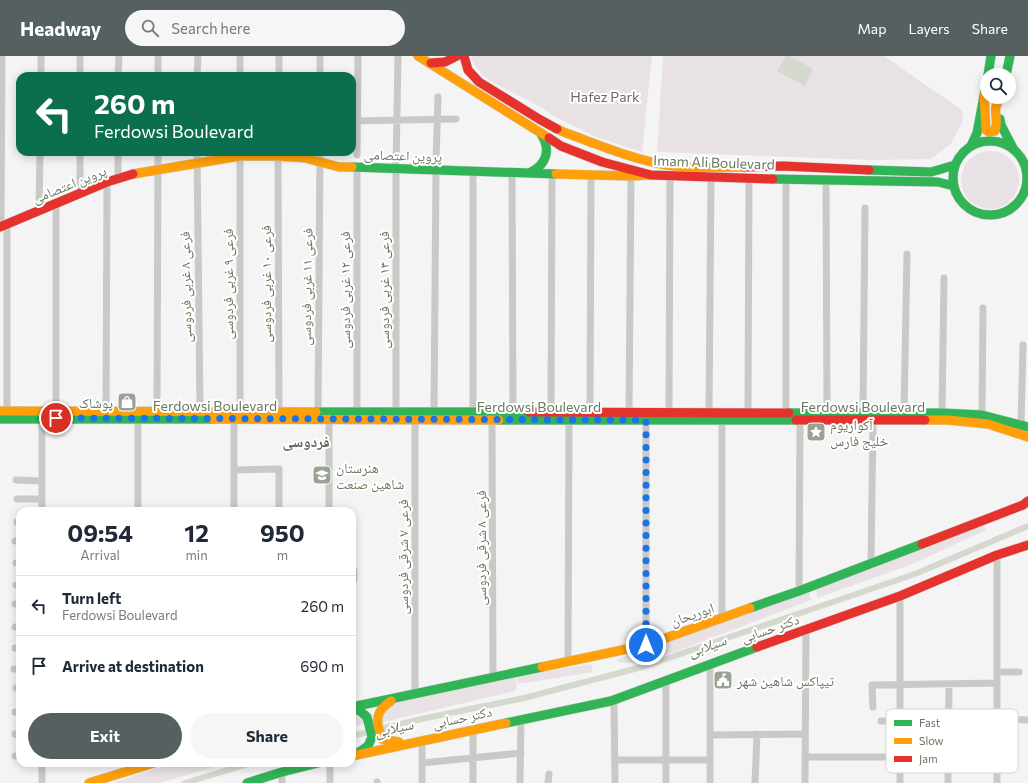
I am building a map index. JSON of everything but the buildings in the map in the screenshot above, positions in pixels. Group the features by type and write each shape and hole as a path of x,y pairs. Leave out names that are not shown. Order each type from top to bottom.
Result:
{"main road":[{"name":"Imam Ali Boulevard","path":"418,56 560,146 602,162 651,175 670,177 938,182 954,186"},
{"path":"429,63 443,64 451,61 457,56"},
{"name":"Imam Ali Boulevard","path":"464,56 468,70 479,82 539,119 566,133 632,157 667,165 783,166 931,172 955,165"},
{"path":"989,68 991,56"},
{"path":"1007,68 1010,56"},
{"path":"459,81 458,76 460,71 468,70"},
{"path":"971,146 977,133 982,104"},
{"path":"984,104 986,130 989,132 995,131 997,128 995,117 995,108 997,104"},
{"path":"999,104 1001,125 1013,148"},
{"path":"527,173 538,170 543,165 546,158 548,151 547,144 540,132"},
{"path":"993,140 1004,143 1013,148 1020,155 1028,171 1026,192 1018,202 1009,210 998,214 985,215 974,211 964,204 957,194 954,186 953,174 955,165 962,154 971,146 982,141 993,140"},
{"name":"پروین اعتصامی","path":"3,226 106,182 139,172 229,156"},
{"name":"پروین اعتصامی","path":"278,156 305,158 339,167 357,168 630,176 651,175"},
{"path":"752,179 762,176 762,171 755,166"},
{"path":"782,179 774,172 776,169 783,166"},
{"path":"938,182 949,178 949,172 942,168"},
{"name":"Ferdowsi Boulevard","path":"4,411 157,411 180,415 200,411 237,415 279,412 629,412 669,413 722,421 873,420 982,415 1024,426"},
{"name":"Ferdowsi Boulevard","path":"0,419 138,419 180,415 237,415 329,419 646,420 694,416 709,413 904,413 942,416 967,422 988,424 1028,437"},
{"name":"ابوریحان","path":"356,707 494,676 646,645 799,591 1026,504"},
{"name":"دکتر حسابی","path":"356,755 614,700 900,596 997,555 1028,545"},
{"path":"396,698 383,706 378,717 382,739 390,742 408,743"},
{"path":"356,709 360,710 368,718 372,737 371,742 366,749 356,754"},
{"path":"88,783 132,767"},
{"path":"247,783 302,767"}],"street":[{"path":"2,56 4,411"},
{"path":"41,56 41,72"},
{"path":"80,56 80,72"},
{"path":"118,72 119,56"},
{"path":"158,56 158,72"},
{"path":"197,72 198,56"},
{"path":"240,56 240,72"},
{"path":"279,56 279,72"},
{"path":"320,56 320,72"},
{"path":"356,99 358,56"},
{"name":"فرعی ۱۳ غربی فردوسی","path":"396,412 396,169 398,56"},
{"path":"436,160 438,97"},
{"path":"356,121 456,119"},
{"path":"356,138 357,155"},
{"path":"39,211 40,156"},
{"path":"80,156 80,194"},
{"path":"118,156 118,179"},
{"path":"157,411 158,156"},
{"name":"فرعی ۸ غربی فردوسی","path":"197,156 200,411"},
{"name":"فرعی ۹ غربی فردوسی","path":"234,507 234,470 237,415 240,156"},
{"name":"فرعی ۱۰ غربی فردوسی","path":"278,156 279,412"},
{"name":"فرعی ۱۱ غربی فردوسی","path":"318,412 320,156"},
{"name":"فرعی ۱۲ غربی فردوسی","path":"357,168 357,412"},
{"path":"434,412 436,170"},
{"path":"473,171 473,412"},
{"path":"512,172 513,412"},
{"path":"547,173 551,412"},
{"path":"590,412 591,175"},
{"path":"629,412 630,176"},
{"path":"669,413 670,177"},
{"path":"709,413 711,178"},
{"path":"748,413 752,179"},
{"path":"782,179 786,413"},
{"path":"826,179 827,413"},
{"path":"106,182 106,411"},
{"path":"56,203 56,411"},
{"path":"863,413 865,208"},
{"path":"904,413 907,254"},
{"path":"942,416 944,278"},
{"path":"982,415 983,308"},
{"path":"1024,345 1024,426"},
{"path":"42,418 42,507"},
{"path":"138,419 138,507"},
{"path":"329,419 330,507"},
{"name":"فرعی ۸ شرقی فردوسی","path":"492,419 494,676"},
{"name":"فرعی ۷ شرقی فردوسی","path":"415,420 415,694"},
{"path":"568,661 569,420"},
{"path":"646,420 646,645"},
{"path":"799,591 800,420"},
{"path":"871,563 873,420"},
{"path":"722,421 722,619"},
{"path":"234,470 279,470 279,507"},
{"path":"16,480 42,481"},
{"path":"17,499 42,498"},
{"path":"997,555 997,709"},
{"path":"900,596 900,709"},
{"path":"805,783 806,630"},
{"path":"710,664 710,783"},
{"path":"997,672 1019,672"},
{"path":"666,680 666,783"},
{"path":"873,707 872,685 997,683"},
{"path":"949,684 949,709"},
{"path":"614,700 615,783"},
{"path":"520,783 521,719"},
{"path":"1018,720 1028,720"},
{"path":"881,721 886,721"},
{"path":"473,729 473,783"},
{"path":"756,783 757,734"},
{"path":"710,735 805,734"},
{"path":"422,740 422,783"},
{"path":"422,763 521,753"},
{"path":"805,757 886,757"},
{"path":"615,760 710,760"},
{"path":"42,767 42,783"},
{"path":"330,767 330,783"},
{"path":"282,772 282,783"},
{"path":"948,773 948,783"},
{"path":"548,783 549,774"}],"green space":[{"name":"Hafez Park","path":"472,56 652,56 642,152 596,137 496,84 482,75 472,61"},
{"path":"663,56 884,56 962,110 963,121 951,144 931,159 873,160 657,152"},
{"path":"990,151 1001,153 1014,164 1017,169 1019,180 1017,191 1006,204 1001,207 990,209 979,207 966,196 963,191 961,180 963,169 974,156 979,153"},
{"path":"982,524 986,530 910,565 817,598 816,588 875,567"},
{"path":"809,590 811,600 656,659 627,663 617,662 617,659"},
{"path":"591,664 593,672 518,684 517,676"},
{"path":"515,676 517,684 515,691 383,722 381,718 387,709 398,701"},
{"path":"356,714 365,723 356,726"},
{"path":"162,767 214,767 160,783 112,783"}],"shaded area":[{"path":"786,56 790,56 813,69 805,86 777,71"}],"waterway":[{"name":"سیلابی","path":"356,735 421,719 524,698 642,667 915,574 1028,526"},
{"name":"سیلابی","path":"185,783 238,767"}],"traffic: fast":[{"path":"989,68 991,56"},
{"path":"1007,68 1010,56"},
{"path":"971,146 977,133 982,104"},
{"path":"1000,119 1001,125 1013,148"},
{"path":"531,172 541,165 546,156 546,145 541,134"},
{"path":"990,141 1011,147 1021,157 1027,178 1021,199 1011,209 990,215 969,209 959,199 953,178 959,157 969,147 990,141"},
{"path":"869,170 931,172 955,165"},
{"path":"352,167 556,174"},
{"path":"773,179 938,182 954,186"},
{"path":"316,412 529,412"},
{"path":"789,413 942,413 982,415 1028,427"},
{"path":"0,419 213,419"},
{"path":"499,420 796,420"},
{"path":"750,608 922,544"},
{"path":"506,723 611,701 757,647"},
{"path":"356,706 542,667"},
{"path":"356,710 359,710 367,717 372,737 368,746 358,753"},
{"path":"247,783 302,767"}],"traffic: slow":[{"path":"418,56 549,138"},
{"path":"985,104 986,130 989,132 995,131 997,104"},
{"path":"557,129 628,155 666,165 695,167 744,167"},
{"path":"133,174 240,156 305,158 339,167 352,167"},
{"path":"556,174 631,176 651,175"},
{"path":"0,411 316,412"},
{"path":"213,419 499,420"},
{"path":"925,420 948,420 988,424 1028,437"},
{"path":"542,667 646,645 750,608"},
{"path":"391,701 385,705 379,713 378,727 382,739 399,742"},
{"path":"356,755 506,723"},
{"path":"89,783 141,767"}],"traffic: jam":[{"path":"431,63 445,62 457,56"},
{"path":"464,56 468,70 479,82 557,129"},
{"path":"549,138 561,146 602,162 651,175 773,179"},
{"path":"744,167 783,166 869,170"},
{"path":"0,227 107,182 133,174"},
{"path":"529,412 789,413"},
{"path":"796,420 925,420"},
{"path":"922,544 1023,505 1028,501"},
{"path":"757,647 900,596 997,555 1028,545"}],"place":[{"name":"پوشاک","path":"127,402"},
{"name":"آکواریوم خلیج فارس","path":"816,432"},
{"name":"هنرستان شاهین صنعت","path":"322,475"},
{"name":"تیپاکس شاهین شهر","path":"723,680"}],"district":[{"name":"فردوسی","path":"306,441"}],"route":[{"path":"56,418 646,420 646,645"}]}
